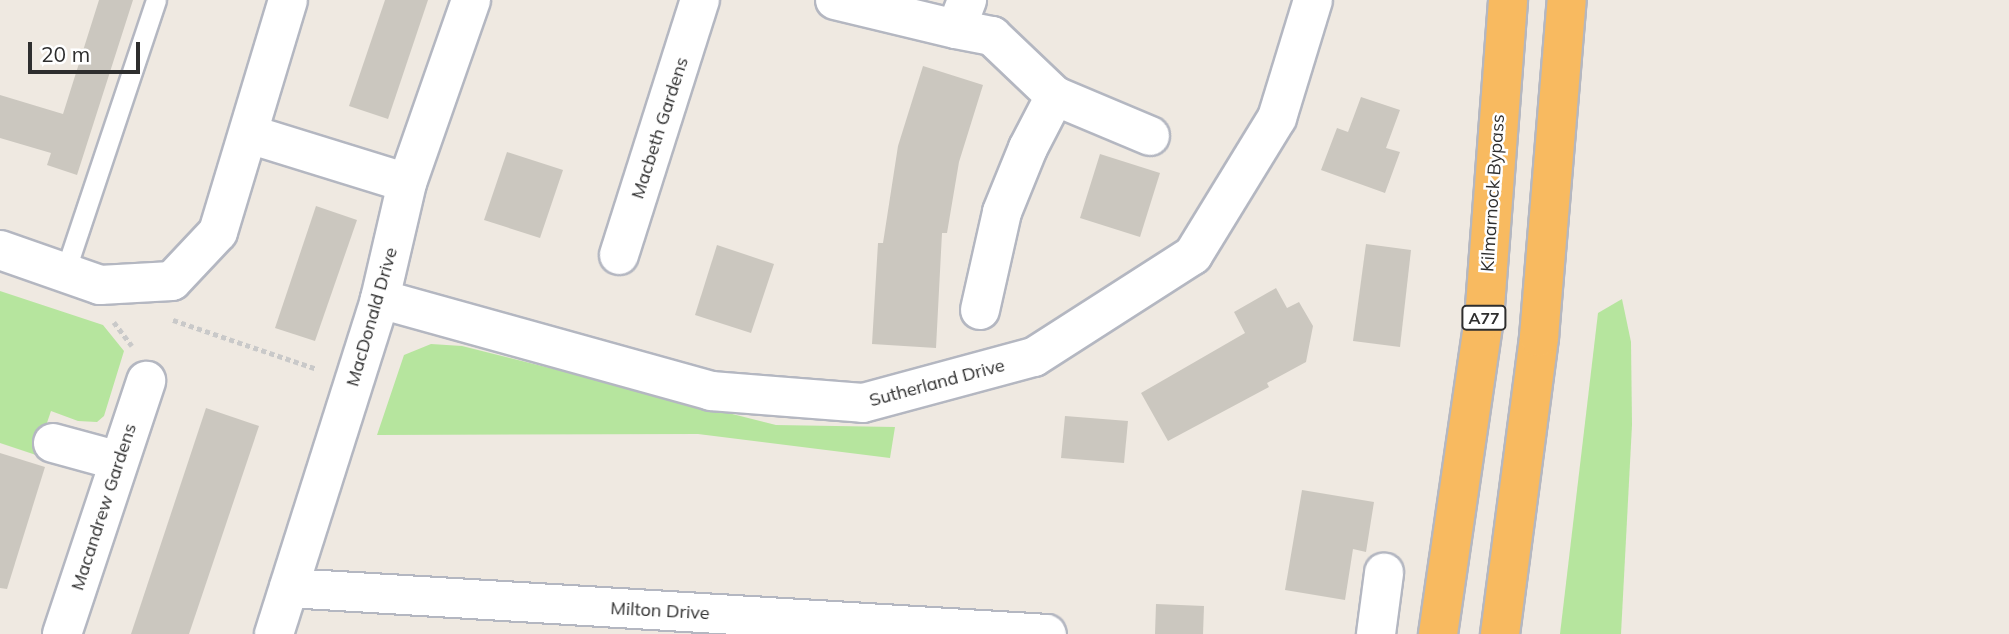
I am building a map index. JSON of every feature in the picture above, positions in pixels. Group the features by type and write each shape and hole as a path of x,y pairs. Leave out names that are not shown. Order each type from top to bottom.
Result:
{"highway":[{"name":"Kilmarnock Bypass","path":"1437,634 1484,320 1507,0"},
{"path":"1500,634 1538,337 1567,0"}],"street":[{"path":"0,250 100,285 172,281 218,232 288,0"},
{"name":"MacDonald Drive","path":"274,634 380,299 407,183 471,0"},
{"name":"Macbeth Gardens","path":"619,255 700,0"},
{"path":"835,0 961,15 992,36 1055,96 1150,136"},
{"name":"Sutherland Drive","path":"380,299 711,391 863,402 1034,357 1193,254 1277,118 1313,0"},
{"path":"980,310 1002,212 1055,96"},
{"path":"249,134 407,183"},
{"name":"Macandrew Gardens","path":"62,634 146,381"},
{"path":"53,443 119,461"},
{"path":"1376,634 1384,573"},
{"name":"Milton Drive","path":"289,588 722,624 1036,634"}],"lane":[{"path":"65,272 156,0"}],"green space":[{"path":"0,291 103,325 124,351 104,416 97,422 78,421 51,411 36,455 0,443"},
{"path":"1622,299 1631,342 1632,425 1621,634 1560,634 1598,313"},
{"path":"431,344 462,346 776,425 895,427 890,458 698,434 377,435 404,355"}],"building":[{"path":"99,0 133,0 77,175 47,165 51,153 0,138 0,95 63,114"},
{"path":"385,0 428,0 388,119 349,106"},
{"path":"923,66 983,85 959,162 947,233 942,233 936,348 872,344 878,243 883,243 898,146"},
{"path":"1361,97 1400,110 1386,148 1400,152 1385,193 1321,170 1337,128 1348,132"},
{"path":"507,152 563,170 540,238 484,220"},
{"path":"1100,154 1160,173 1140,237 1080,218"},
{"path":"316,206 357,220 315,341 275,328"},
{"path":"1366,244 1411,250 1400,347 1353,341"},
{"path":"717,245 774,264 751,333 695,315"},
{"path":"1276,288 1287,308 1299,302 1313,326 1306,362 1267,383 1269,387 1168,441 1141,393 1245,333 1234,312"},
{"path":"206,408 259,426 189,634 131,634"},
{"path":"1065,416 1128,421 1124,463 1061,458"},
{"path":"0,453 45,467 7,589 0,588"},
{"path":"1302,490 1374,502 1366,552 1353,549 1345,600 1285,590"},
{"path":"1156,604 1204,606 1203,634 1155,634"}]}
